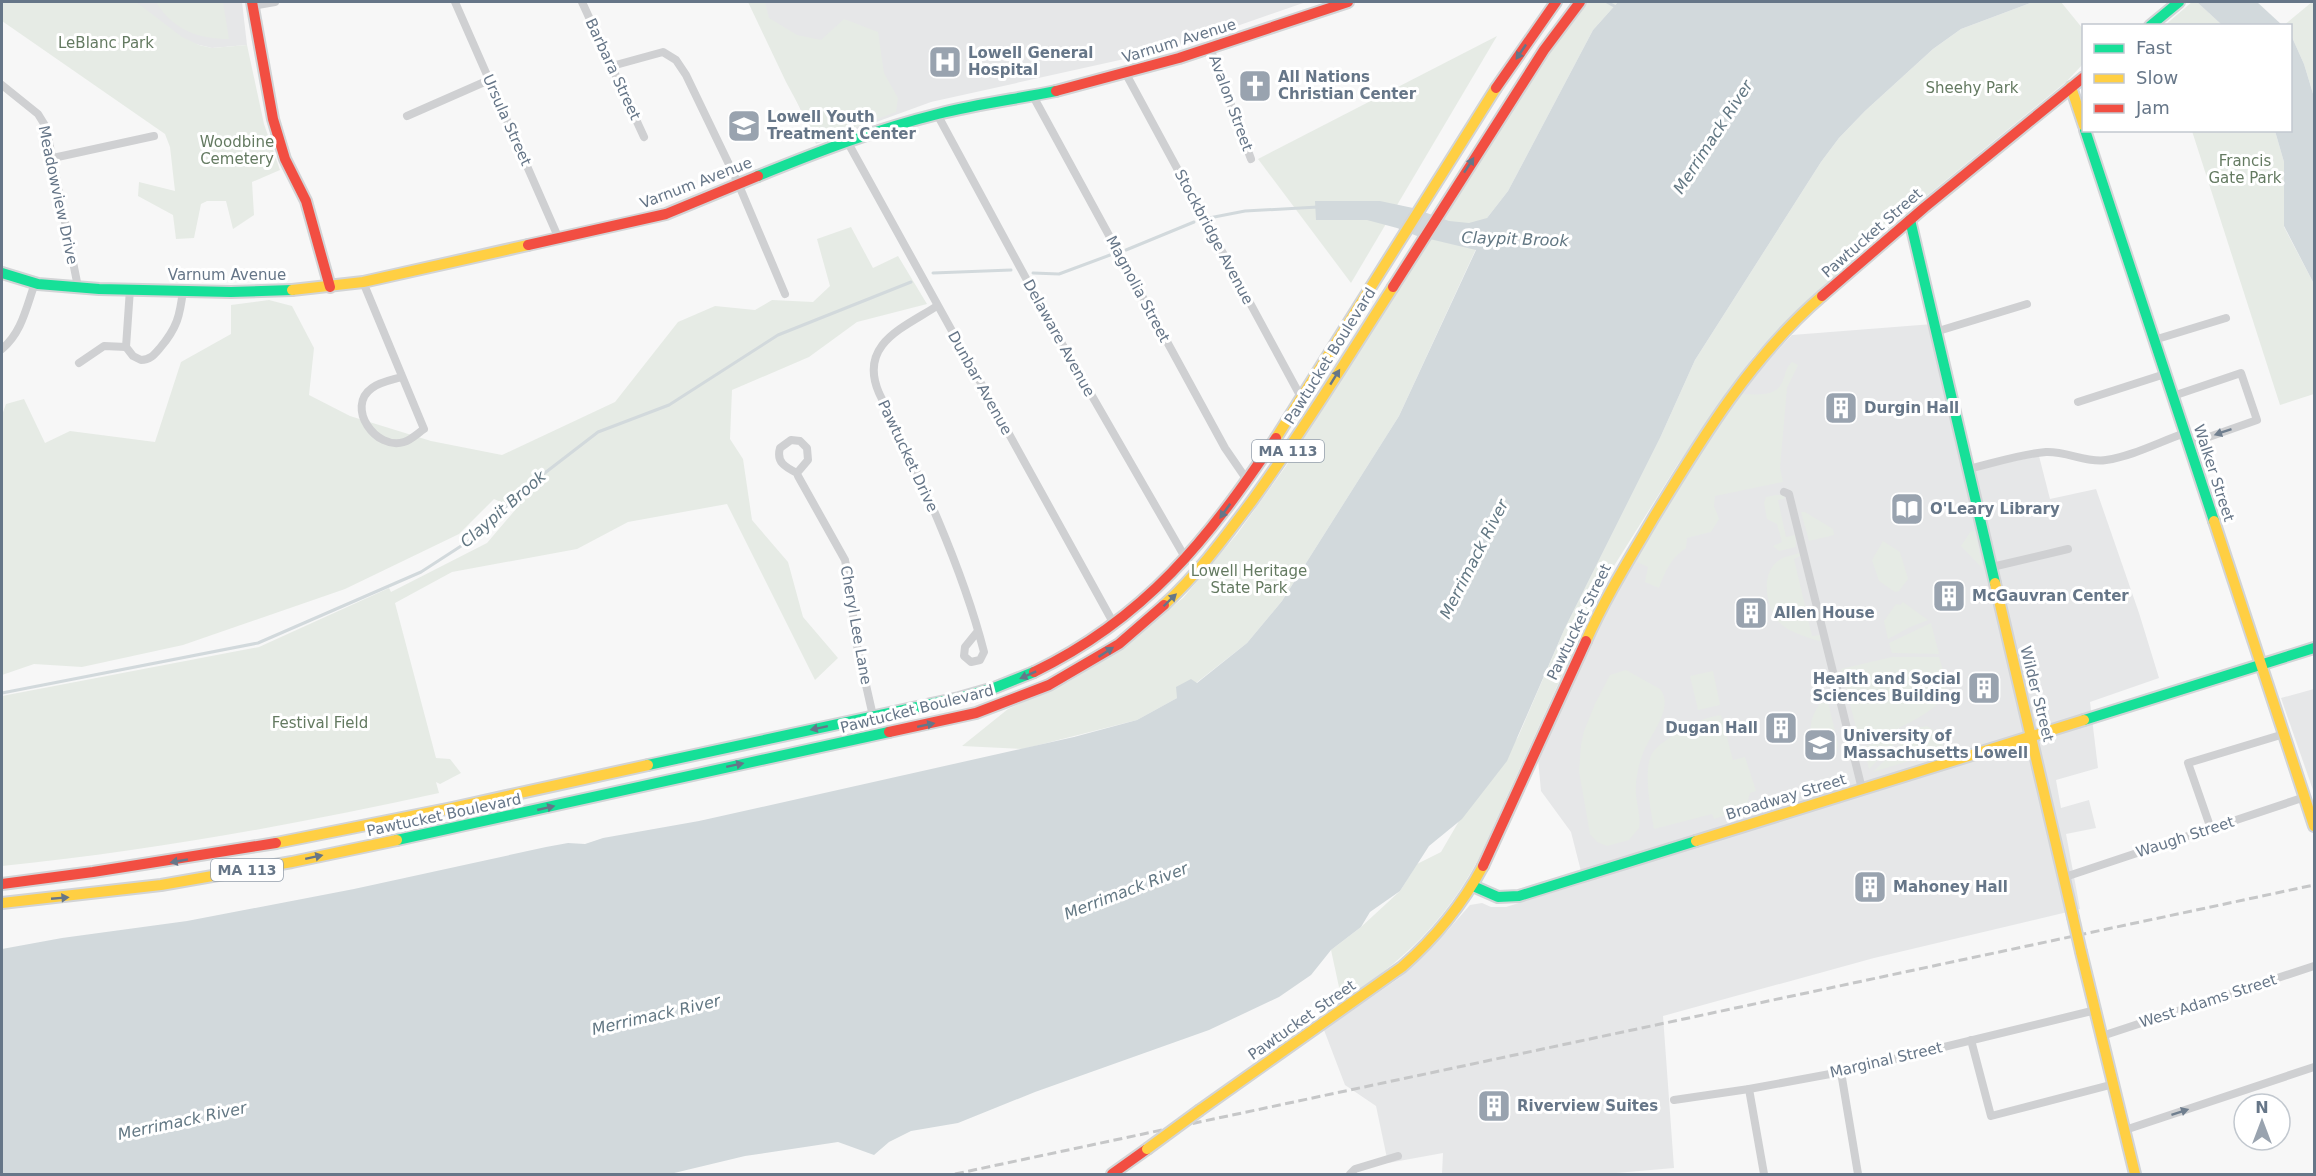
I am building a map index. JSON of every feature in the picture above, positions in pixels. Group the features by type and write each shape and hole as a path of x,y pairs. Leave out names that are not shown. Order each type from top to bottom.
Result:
{"main road":[{"name":"Varnum Avenue","path":"2,273 34,283 130,289 262,292 363,282 666,214 791,161 847,141 938,114 1034,96 1126,74 1348,2"},
{"name":"Pawtucket Boulevard","path":"2,884 162,864 500,800 873,716 951,702 1013,681 1054,663 1143,602 1186,559 1217,522 1302,399 1483,107 1556,2"},
{"name":"Pawtucket Boulevard","path":"2,903 161,885 420,835 678,777 950,720 1001,705 1049,685 1133,633 1200,569 1289,450 1437,214 1544,50 1580,2"},
{"path":"2152,24 2179,2"},
{"path":"252,4 273,119 285,159 306,201 330,287"},
{"name":"Pawtucket Street","path":"1112,1174 1402,968 1445,924 1473,886 1603,603 1689,460 1743,381 1782,335 1814,303 1910,220 2082,79"},
{"path":"2071,87 2082,120"},
{"name":"Walker Street","path":"2086,132 2314,826"},
{"name":"Wilder Street","path":"1910,220 2081,952 2136,1174"},
{"name":"Broadway Street","path":"1473,886 1498,897 1519,896 2314,648"}],"street":[{"path":"252,4 275,2"},
{"name":"Ursula Street","path":"455,2 559,239"},
{"name":"Barbara Street","path":"582,2 644,136"},
{"name":"Avalon Street","path":"1210,48 1251,159"},
{"path":"612,66 663,52 676,60 686,75 738,183 785,294"},
{"name":"Stockbridge Avenue","path":"1126,74 1302,399"},
{"path":"406,116 489,80"},
{"name":"Meadowview Drive","path":"2,85 38,114 46,127 78,287"},
{"name":"Magnolia Street","path":"1034,96 1225,448 1247,480"},
{"name":"Delaware Avenue","path":"938,114 1054,330 1186,559"},
{"path":"53,158 154,136"},
{"name":"Dunbar Avenue","path":"847,141 1114,624"},
{"path":"363,282 424,429 404,442 381,440 373,433 363,417 364,397 370,389 381,383 402,377"},
{"path":"2,349 13,339 24,316 34,283"},
{"path":"130,289 126,347 133,356 141,360 152,357 174,332 180,313 183,290"},
{"path":"1935,332 2027,304"},
{"name":"Pawtucket Drive","path":"938,306 893,334 880,346 874,360 873,377 944,534 978,631"},
{"path":"2154,340 2226,318"},
{"path":"79,363 104,346 126,347"},
{"path":"2173,396 2241,373 2257,420 2189,444"},
{"path":"2078,402 2165,374"},
{"path":"1969,469 2046,452 2071,454 2096,461 2104,460 2120,457 2185,433"},
{"name":"Cheryl Lee Lane","path":"797,473 808,460 808,451 800,441 791,440 780,448 779,457 784,466 797,473 844,560 848,574 856,641 873,716"},
{"path":"1784,492 1789,494 1862,789"},
{"path":"1992,567 2068,549"},
{"path":"2211,829 2188,763 2284,734"},
{"name":"Waugh Street","path":"2065,877 2305,797"},
{"name":"West Adams Street","path":"2102,1036 2314,966"},
{"name":"Marginal Street","path":"1674,1100 1841,1072 2096,1010"},
{"path":"1971,1040 1992,1116 2114,1084"},
{"path":"2125,1130 2314,1067"},
{"path":"1841,1072 1858,1174"},
{"path":"1749,1089 1764,1174"},
{"path":"1350,1174 1355,1169 1398,1156"}],"shaded area":[{"path":"118,2 242,2 247,45 212,48 158,35"},
{"name":"Lowell General Hospital","path":"752,2 1306,2 1174,48 931,102 816,144"},
{"name":"University of Massachusetts Lowell","path":"1933,324 1972,470 2039,456 2050,499 2096,489 2159,678 2090,702 2098,768 2056,780 2061,808 2089,800 2096,828 2066,834 2080,909 1874,958 1663,1016 1674,1168 1605,1174 1442,1174 1443,1153 1388,1163 1376,1106 1345,1085 1324,1030 1399,978 1470,905 1482,903 1491,907 1506,907 1584,883 1571,832 1541,791 1538,759 1620,580 1716,428 1758,371 1792,335"},
{"path":"2314,689 2314,793 2281,698"}],"green space":[{"path":"2,2 136,2 182,37 199,45 212,48 247,45 264,124 280,170 252,182 254,215 233,229 226,201 207,201 201,204 194,238 176,239 173,215 138,196 139,182 175,191 170,147 165,134 2,21"},
{"path":"156,2 223,2 229,39 207,37 187,31 170,20"},
{"path":"748,2 765,2 769,18 797,35 821,40 844,19 878,32 884,73 898,98 896,112 818,141 786,82"},
{"name":"Lowell Heritage State Park","path":"1587,2 1618,2 1593,30 1508,191 1487,218 1476,249 1399,416 1282,601 1247,643 1177,698 1137,720 1023,749 962,746 1008,709 1068,682 1114,654 1183,598 1237,534 1286,466 1532,75"},
{"name":"Sheehy Park","path":"2033,2 2061,2 2082,28 2082,65 2067,81 1901,217 1803,304 1753,357 1678,464 1607,577 1478,860 1465,883 1436,922 1419,940 1383,972 1342,1001 1331,950 1361,927 1400,891 1417,864 1441,852 1459,821 1518,737 1564,630 1660,438 1695,360 1821,162 1839,138 1865,111 1933,49 1961,29"},
{"path":"2192,2 2197,2 2221,24 2166,24"},
{"path":"2314,2 2314,97 2304,64 2292,37 2292,24 2285,24"},
{"path":"1497,36 1351,283 1258,159"},
{"name":"Francis Gate Park","path":"2192,132 2275,132 2284,162 2284,227 2314,284 2314,394 2280,405"},
{"name":"Festival Field","path":"851,227 873,268 898,256 927,304 857,322 809,357 732,390 730,439 743,459 752,520 788,562 803,617 838,658 815,680 727,504 628,522 577,549 452,572 395,603 436,758 450,759 461,773 440,784 436,782 439,793 221,836 112,853 2,866 2,696 259,647 389,588 391,592 487,543 516,509 494,499 459,534 345,589 183,645 82,667 34,664 2,675 2,415 6,404 24,399 45,443 70,431 155,442 181,362 231,334 231,305 269,300 292,306 314,348 309,395 350,416 431,441 502,455 615,402 678,322 715,306 755,310 772,300 813,302 830,286 817,239"},
{"path":"1792,362 1798,365 1787,388 1780,468 1783,482 1715,496 1714,506 1719,519 1711,532 1687,538 1686,548 1669,565 1659,588 1645,582 1648,567 1637,562 1666,506 1741,394 1766,394 1776,390"},
{"path":"1785,495 1784,499 1778,500 1786,537 1795,535 1796,547 1779,551 1773,546 1782,542 1777,524 1767,519 1764,503 1766,497"},
{"path":"1801,512 1805,512 1833,529 1834,535 1809,541"},
{"path":"1971,531 1975,532 1983,569 1961,546"},
{"path":"1883,541 1900,552 1908,579 1899,591 1895,592 1879,581 1872,560"},
{"path":"1799,553 1800,556 1794,559 1812,636 1820,635 1820,641 1786,628 1778,621 1770,606 1767,579 1770,571 1774,564 1783,558"},
{"path":"1903,602 1928,620 1888,639 1884,621 1896,604 1900,605"},
{"path":"1931,623 1939,654 1892,653 1889,643"},
{"path":"1892,657 1939,657 1946,681 1945,694 1941,701 1921,716 1860,743 1841,669"},
{"path":"1626,670 1660,689 1665,704 1660,721 1643,753 1638,768 1636,799 1639,828 1629,840 1607,846 1597,842 1590,834 1579,771 1581,745 1595,704 1610,675"},
{"path":"1713,671 1720,705 1698,710 1690,676"},
{"path":"1828,702 1838,744 1837,750 1815,745 1811,734 1812,718 1817,708 1820,703"},
{"path":"1721,715 1733,760 1745,757 1756,791 1750,793 1746,808 1741,806 1739,811 1714,819 1712,814 1654,829 1648,779 1648,768 1653,752 1663,742 1686,727"},
{"path":"1927,726 1939,734 1944,750 1873,772 1917,728"},
{"path":"1907,727 1909,729 1869,769 1864,747"}],"water":[{"name":"Merrimack River","path":"1618,2 2033,2 1961,29 1933,49 1865,111 1839,138 1821,162 1695,360 1660,438 1564,630 1507,761 1462,819 1429,846 1400,891 1370,912 1361,927 1331,950 1311,975 1279,997 1209,1030 1035,1092 958,1123 911,1131 889,1142 874,1155 838,1142 745,1156 670,1174 2,1174 2,949 62,938 187,921 354,889 546,847 568,843 585,844 603,838 699,821 1074,737 1137,720 1177,698 1176,687 1191,679 1197,683 1247,643 1282,601 1399,416 1476,250 1417,236 1367,220 1316,220 1315,201 1380,201 1413,208 1449,221 1469,223 1487,218 1508,191 1593,30"},
{"path":"2197,2 2257,2 2281,24 2221,24"},
{"path":"2292,37 2304,64 2314,97 2314,284 2284,226 2284,162 2275,132 2292,132"}],"waterway":[{"path":"1607,2 1616,7"},
{"name":"Claypit Brook","path":"1209,218 1245,211 1318,207"},
{"name":"Claypit Brook","path":"1126,250 1194,222"},
{"name":"Claypit Brook","path":"1033,273 1059,274 1110,255"},
{"name":"Claypit Brook","path":"933,273 1011,270"},
{"name":"Claypit Brook","path":"2,693 258,643 421,572 475,537 524,489 598,432 669,405 778,335 911,282"}],"railway":[{"path":"955,1174 2314,885"}],"traffic: fast":[{"path":"2152,24 2179,2"},
{"path":"758,176 802,158 915,120 967,107 1056,91"},
{"path":"2086,132 2214,521"},
{"path":"1910,220 1995,583"},
{"path":"2,273 38,284 99,289 231,292 292,290"},
{"path":"2084,720 2314,648"},
{"path":"648,765 959,698 994,688 1034,672"},
{"path":"397,840 889,732"},
{"path":"1473,886 1498,897 1519,896 1696,841"}],"traffic: slow":[{"path":"2071,87 2082,120"},
{"path":"1276,438 1496,88"},
{"path":"292,290 363,282 528,245"},
{"path":"1164,605 1200,568 1271,475 1393,287"},
{"path":"1586,641 1627,563 1710,428 1751,371 1773,345 1822,296"},
{"path":"2214,521 2314,826"},
{"path":"1995,583 2073,917"},
{"path":"1696,841 2084,720"},
{"path":"276,843 452,808 648,765"},
{"path":"2,903 161,885 292,862 397,840"},
{"path":"1200,1110 1402,967 1447,920 1483,866"},
{"path":"2073,917 2081,952"},
{"path":"2081,952 2135,1174"},
{"path":"1147,1149 1200,1110"}],"traffic: jam":[{"path":"252,2 273,119 285,159 306,201 330,287"},
{"path":"1056,91 1179,58 1348,2"},
{"path":"1496,88 1556,2"},
{"path":"1393,287 1544,50 1580,2"},
{"path":"1822,296 1925,207 2082,79"},
{"path":"528,245 666,214 758,176"},
{"path":"1034,672 1074,651 1110,627 1172,573 1225,510 1276,438"},
{"path":"889,732 976,713 1049,685 1119,644 1164,605"},
{"path":"1483,866 1586,641"},
{"path":"2,884 276,843"},
{"path":"1112,1174 1147,1149"}],"place":[{"name":"Lowell General Hospital","path":"945,62"},
{"name":"All Nations Christian Center","path":"1255,86"},
{"name":"Lowell Youth Treatment Center","path":"744,126"},
{"name":"Durgin Hall","path":"1841,408"},
{"name":"O'Leary Library","path":"1907,509"},
{"name":"McGauvran Center","path":"1949,596"},
{"name":"Allen House","path":"1751,613"},
{"name":"Health and Social Sciences Building","path":"1984,688"},
{"name":"Dugan Hall","path":"1781,728"},
{"name":"University of Massachusetts Lowell","path":"1820,745"},
{"name":"Mahoney Hall","path":"1870,887"},
{"name":"Riverview Suites","path":"1494,1106"}],"park label":[{"name":"LeBlanc Park","path":"106,43"},
{"name":"Woodbine Cemetery","path":"237,150"}]}
